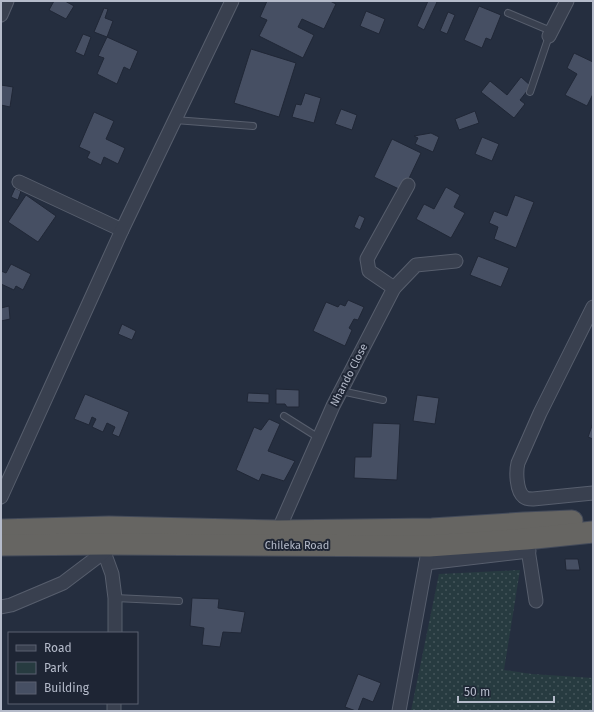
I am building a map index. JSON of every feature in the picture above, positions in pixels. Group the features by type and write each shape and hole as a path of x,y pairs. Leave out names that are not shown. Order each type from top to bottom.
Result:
{"highway":[{"name":"Chileka Road","path":"1,530 109,527 278,530 432,530 593,519"},
{"name":"Chileka Road","path":"1,545 428,554 528,545 593,532"}],"street":[{"path":"1,15 7,1"},
{"path":"1,497 122,230 232,1"},
{"path":"550,33 567,1"},
{"path":"19,182 122,230"},
{"path":"394,288 369,271 367,259 408,186"},
{"name":"Nhando Close","path":"278,530 341,391 394,288 416,265 456,261"},
{"path":"593,307 540,413 516,470 521,493 526,499 593,494"},
{"path":"528,545 536,601"},
{"path":"1,607 11,605 63,583 105,548 112,574 115,632"},
{"path":"399,711 428,554"}],"lane":[{"path":"508,14 550,33 530,92"},
{"path":"175,120 253,126"},
{"path":"341,391 383,400"},
{"path":"284,416 319,438"},
{"path":"114,598 179,601"}],"green space":[{"path":"520,570 504,670 532,674 593,678 593,711 411,711 439,574"}],"building":[{"path":"54,1 65,1 74,6 66,19 49,10"},
{"path":"267,1 330,1 336,4 324,29 302,19 298,27 314,35 303,58 259,36 267,20 260,17"},
{"path":"428,1 437,2 424,30 417,26"},
{"path":"479,6 501,15 491,40 486,38 482,48 464,40"},
{"path":"104,8 108,9 105,18 113,21 107,37 94,32"},
{"path":"366,11 385,19 379,34 360,26"},
{"path":"448,12 455,15 447,34 440,31"},
{"path":"83,34 91,37 84,56 75,52"},
{"path":"107,37 138,51 130,70 124,67 117,84 97,74 104,58 98,56"},
{"path":"251,49 296,63 279,117 234,103"},
{"path":"574,53 593,62 593,94 587,106 565,95 577,74 567,68"},
{"path":"521,77 531,86 520,100 525,104 514,118 481,92 490,81 507,95"},
{"path":"1,85 13,87 10,107 1,105"},
{"path":"305,93 321,98 314,123 292,117 296,104 301,105"},
{"path":"341,109 357,115 352,130 335,124"},
{"path":"475,111 479,123 459,130 455,119"},
{"path":"94,112 114,121 106,139 125,148 118,164 104,157 101,165 87,158 90,152 79,147"},
{"path":"431,133 439,137 433,152 415,144 418,138 414,136"},
{"path":"482,137 499,144 492,161 475,154"},
{"path":"392,139 421,153 403,191 374,177"},
{"path":"446,187 460,195 454,207 465,213 451,238 416,219 424,204 434,209"},
{"path":"15,188 21,191 18,200 11,197"},
{"path":"26,195 56,216 38,242 8,222"},
{"path":"515,195 534,202 516,248 494,239 498,227 489,223 494,211 507,216"},
{"path":"359,215 365,218 360,230 354,227"},
{"path":"478,256 509,268 501,287 470,275"},
{"path":"11,264 31,274 23,290 16,286 14,290 1,284 1,271 6,273"},
{"path":"348,300 364,307 358,320 354,319 349,328 352,330 345,346 313,331 326,302 338,307 340,304 345,306"},
{"path":"9,306 10,319 1,321 1,308"},
{"path":"122,324 136,331 132,340 118,334"},
{"path":"276,389 299,390 299,407 287,407 285,404 276,404"},
{"path":"248,393 269,394 269,403 247,402"},
{"path":"85,394 129,412 119,437 112,434 115,427 107,423 103,432 92,427 96,419 92,417 89,425 74,419"},
{"path":"417,395 439,398 435,424 413,421"},
{"path":"269,419 280,424 268,451 295,461 284,481 262,474 259,481 236,470 254,427 261,430"},
{"path":"373,423 400,424 397,480 354,478 355,457 371,457"},
{"path":"593,423 593,439 588,437"},
{"path":"565,559 578,559 580,570 566,570"},
{"path":"192,598 219,599 218,608 245,612 241,633 223,632 220,647 202,645 204,628 190,626"},
{"path":"358,674 381,683 373,702 363,698 358,711 356,711 345,707"}]}
